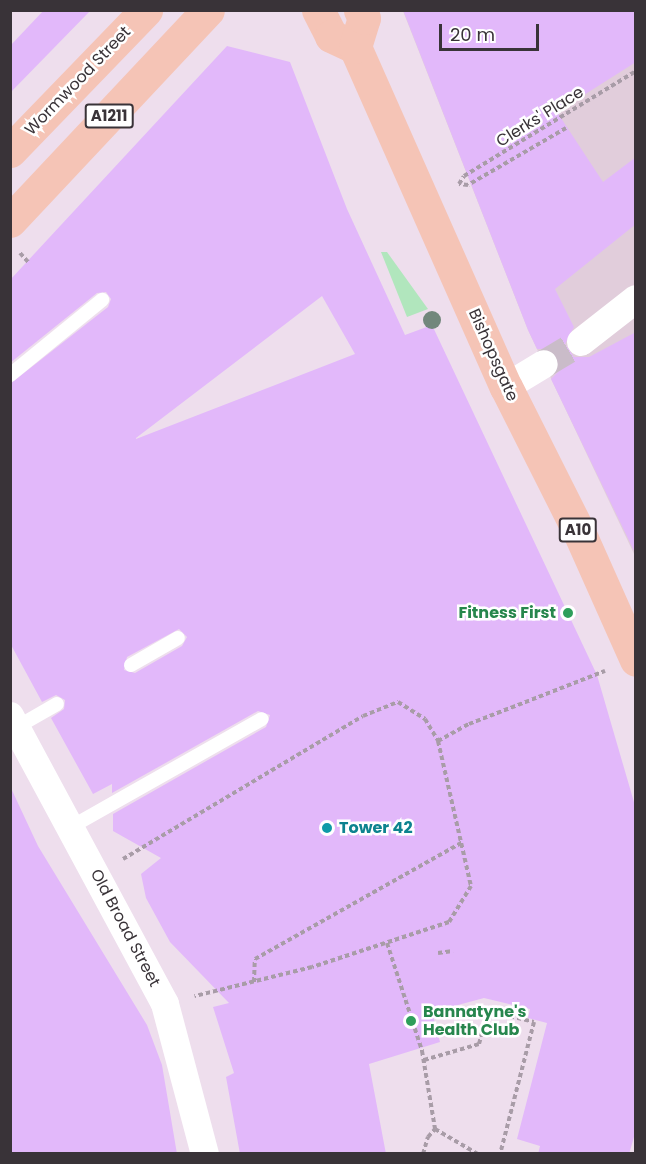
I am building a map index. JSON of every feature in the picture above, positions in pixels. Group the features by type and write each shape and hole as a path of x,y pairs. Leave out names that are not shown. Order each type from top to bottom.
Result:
{"main road":[{"name":"Wormwood Street","path":"10,151 146,10"},
{"name":"A1211","path":"10,221 208,10"},
{"path":"318,10 331,36 355,46 364,18 360,10"},
{"name":"Bishopsgate","path":"355,46 506,387 633,646"}],"street":[{"path":"581,342 636,299"},
{"path":"506,387 544,364"},
{"name":"Old Broad Street","path":"14,722 97,873 165,1004 205,1154"}],"lane":[{"path":"10,375 102,300"},
{"path":"130,664 178,638"},
{"path":"14,722 57,704"},
{"path":"71,827 262,719"}],"path":[{"name":"Clerks' Place","path":"566,128 468,185 459,184 464,176 636,71"},
{"path":"438,741 470,724 605,671"},
{"path":"97,873 251,786 363,716 398,702 425,719 438,741 463,842 471,886 449,922 387,943 254,982 165,1004"},
{"path":"254,982 255,959 463,842"},
{"path":"387,943 424,1060 435,1129"},
{"path":"438,953 453,951"},
{"path":"424,1060 479,1044 488,1011 534,1022 500,1154"},
{"path":"423,1154 428,1137 435,1129"},
{"path":"435,1129 478,1154"}],"shaded area":[{"path":"403,11 635,11 635,556 528,330"}],"green space":[{"path":"381,252 387,252 428,309 407,317"}],"building":[{"path":"44,10 91,10 10,93 10,46"},
{"path":"403,10 636,10 636,62 557,112 603,182 636,157 636,224 555,289 574,327 565,344 574,357 589,357 636,332 636,555 551,379 559,371 558,356 551,349 537,349 528,330"},
{"path":"227,46 290,62 347,209 405,335 432,325 597,675 636,809 636,1130 629,1154 538,1154 540,1146 517,1139 547,1023 528,1018 530,1009 484,998 432,1012 440,1042 369,1064 386,1154 240,1154 226,1077 234,1073 213,1007 229,1003 170,942 146,898 141,874 161,858 113,831 113,814 266,727 270,715 258,711 112,793 112,784 93,794 51,718 64,709 65,700 56,695 42,702 10,643 10,384 108,307 111,299 106,292 97,293 10,363 10,280","holes":["322,296 355,354 136,439 136,438","179,629 187,637 182,646 135,673 124,670 127,657"]},
{"path":"10,786 38,846 147,1025 162,1065 177,1154 10,1154"}],"tunnel":[{"path":"544,364 581,342"}],"place":[{"name":"Fitness First","path":"568,613"},
{"name":"Tower 42","path":"327,828"},
{"name":"Bannatyne's Health Club","path":"411,1021"}]}
